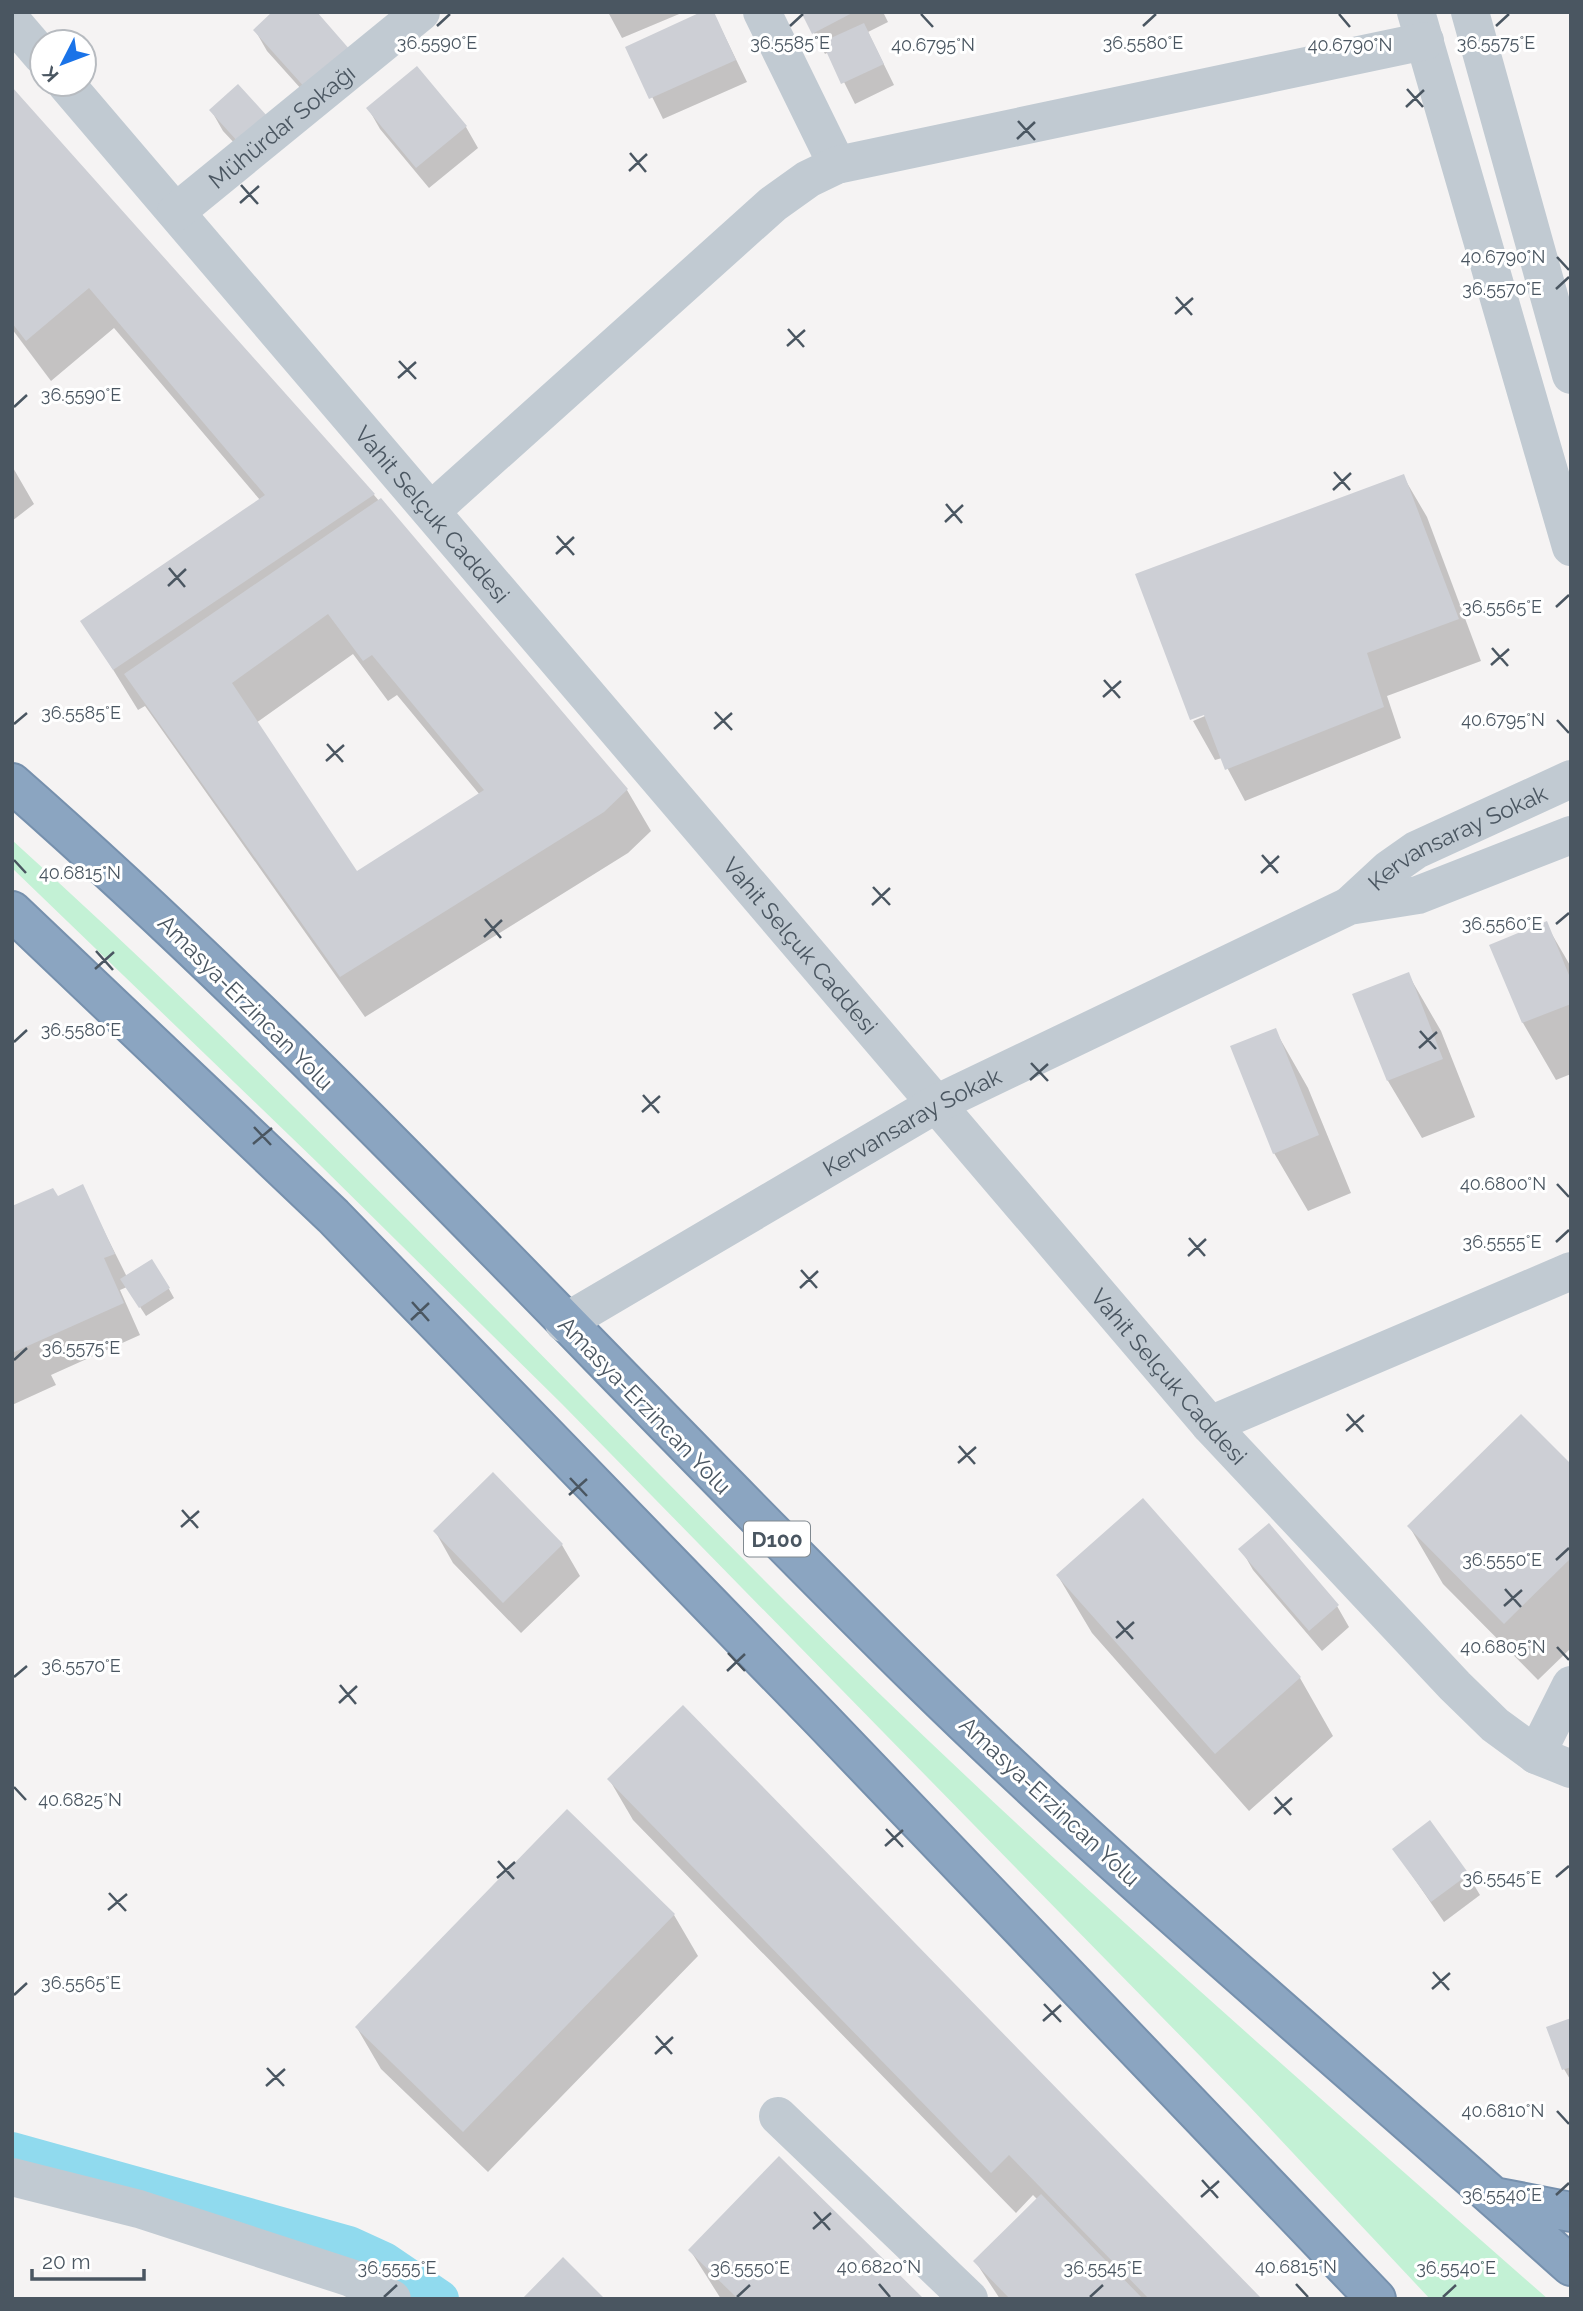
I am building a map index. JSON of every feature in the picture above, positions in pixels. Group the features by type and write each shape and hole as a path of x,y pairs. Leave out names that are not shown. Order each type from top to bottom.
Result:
{"highway":[{"name":"Amasya-Erzincan Yolu","path":"12,783 178,933 926,1686 1278,2009 1571,2266"},
{"path":"12,911 333,1216 822,1720 1376,2299"},
{"path":"1494,2197 1571,2212"}],"street":[{"name":"Mühürdar Sokağı","path":"176,212 421,12"},
{"path":"762,12 837,164"},
{"path":"1470,12 1571,375"},
{"path":"12,22 28,40"},
{"path":"431,511 773,205 807,179 837,164 1420,26 1571,547"},
{"name":"Vahit Selçuk Caddesi","path":"78,98 1210,1425 1455,1686 1495,1725 1535,1755 1571,1769"},
{"name":"Kervansaray Sokak","path":"1349,906 1389,869 1416,850 1571,779"},
{"name":"Kervansaray Sokak","path":"564,1323 937,1102 1349,906 1418,895 1571,835"},
{"path":"1210,1425 1571,1271"},
{"path":"1535,1755 1571,1685"},
{"path":"778,2116 969,2299"},
{"path":"12,2176 165,2218 351,2278 392,2299"}],"green space":[{"path":"12,840 308,1120 878,1692 1161,1956 1548,2299 1430,2299 1249,2106 562,1404 319,1164 12,868"}],"building":[{"path":"272,12 317,12 351,51 307,90 253,30"},
{"path":"701,12 714,12 736,60 649,99 625,47"},
{"path":"801,12 854,12 812,34"},
{"path":"864,23 884,64 841,84 822,42"},
{"path":"417,66 467,126 416,168 366,108"},
{"path":"238,84 268,117 239,143 209,110"},
{"path":"12,87 375,494 113,670 80,621 265,495 89,288 26,341 12,323"},
{"path":"1404,474 1459,619 1367,653 1384,707 1225,770 1204,715 1190,720 1135,574"},
{"path":"381,498 628,789 604,812 340,977 124,674","holes":["328,614 363,661 372,655 484,790 357,871 232,683"]},
{"path":"1547,921 1571,980 1571,1004 1522,1023 1489,945"},
{"path":"1409,972 1443,1059 1387,1081 1352,994"},
{"path":"1276,1028 1319,1135 1273,1154 1230,1046"},
{"path":"83,1184 115,1254 104,1258 124,1303 12,1353 12,1206 53,1188 58,1196"},
{"path":"152,1259 170,1288 139,1308 120,1279"},
{"path":"1521,1414 1571,1464 1571,1558 1504,1624 1407,1526"},
{"path":"493,1472 563,1544 503,1603 433,1531"},
{"path":"1143,1498 1301,1677 1215,1754 1056,1575"},
{"path":"1269,1523 1339,1605 1309,1631 1238,1549"},
{"path":"683,1705 1262,2299 1149,2299 1009,2155 991,2173 607,1779"},
{"path":"567,1809 675,1914 463,2132 355,2027"},
{"path":"1430,1820 1469,1874 1431,1902 1392,1849"},
{"path":"1571,2018 1571,2067 1562,2070 1546,2027"},
{"path":"779,2156 924,2299 738,2299 688,2250"},
{"path":"1041,2194 1143,2299 1010,2299 973,2261"},
{"path":"563,2257 605,2299 522,2299"}],"waterway":[{"path":"12,2151 349,2245 384,2261 440,2299"}]}
